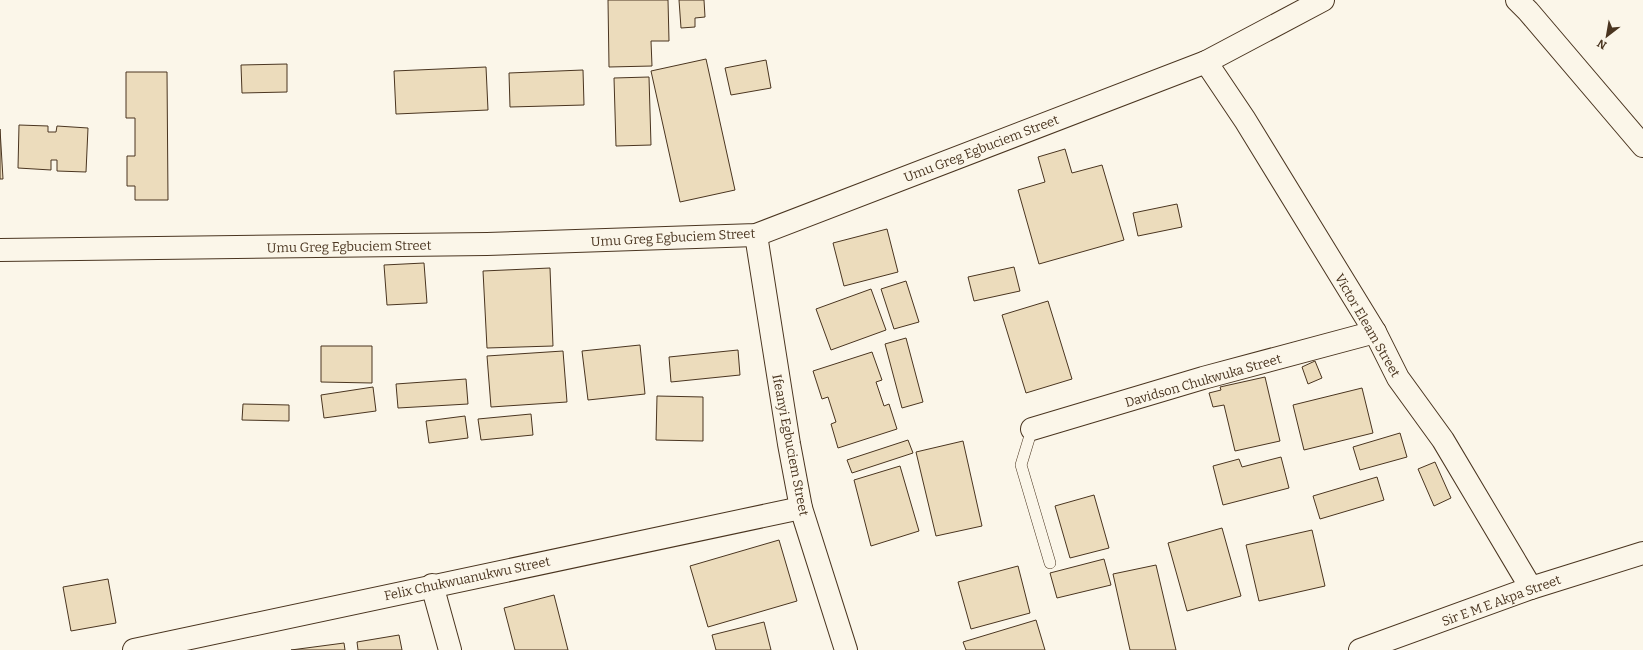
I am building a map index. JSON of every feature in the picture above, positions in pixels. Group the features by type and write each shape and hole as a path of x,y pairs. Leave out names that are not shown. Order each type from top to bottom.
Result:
{"street":[{"name":"Umu Greg Egbuciem Street","path":"0,250 487,244 756,235 1206,62 1323,0"},
{"path":"1517,0 1643,146"},
{"name":"Victor Eleam Street","path":"1206,62 1246,120 1375,332 1398,378 1443,440 1531,588"},
{"name":"Ifeanyi Egbuciem Street","path":"756,235 789,444 801,508 846,650"},
{"name":"Davidson Chukwuka Street","path":"1032,429 1203,378 1375,332"},
{"name":"Felix Chukwuanukwu Street","path":"134,650 208,642 432,585 801,508"},
{"name":"Sir E M E Akpa Street","path":"1360,650 1531,588 1625,557 1643,553"},
{"path":"432,585 450,650"}],"lane":[{"path":"1032,429 1021,465 1050,563"}],"building":[{"path":"608,0 668,0 669,41 651,41 652,66 609,67"},
{"path":"679,0 704,0 705,17 695,18 695,27 681,28"},
{"path":"706,59 735,190 680,202 651,71"},
{"path":"766,60 771,88 731,95 725,68"},
{"path":"287,64 287,92 242,93 241,65"},
{"path":"486,67 488,110 396,114 394,71"},
{"path":"583,70 584,105 510,107 509,73"},
{"path":"126,72 167,72 168,200 135,200 135,186 127,186 127,156 135,156 135,118 126,118"},
{"path":"649,77 651,145 616,146 614,78"},
{"path":"19,125 48,126 48,132 56,132 57,126 88,128 86,172 57,171 57,160 51,160 51,170 18,168"},
{"path":"0,129 3,179 0,179"},
{"path":"1065,149 1072,173 1102,165 1124,240 1039,264 1018,190 1045,182 1038,157"},
{"path":"1177,204 1182,227 1138,236 1133,213"},
{"path":"887,229 898,272 844,286 833,243"},
{"path":"424,263 427,303 387,305 384,265"},
{"path":"1014,267 1020,291 974,301 968,277"},
{"path":"550,268 553,346 487,348 483,271"},
{"path":"906,281 919,322 894,329 881,289"},
{"path":"871,289 886,330 831,350 816,309"},
{"path":"1048,301 1072,379 1026,393 1002,315"},
{"path":"906,338 923,402 902,408 885,344"},
{"path":"640,345 645,394 588,400 582,351"},
{"path":"321,346 372,346 372,383 321,382"},
{"path":"738,350 740,375 671,382 669,357"},
{"path":"563,351 567,402 491,407 487,356"},
{"path":"872,352 882,380 876,382 884,406 889,404 897,429 838,448 831,424 836,422 828,397 822,399 813,371"},
{"path":"1315,361 1322,378 1308,384 1302,367"},
{"path":"1265,377 1280,441 1235,451 1224,405 1213,407 1209,393 1221,390 1220,387"},
{"path":"466,379 468,404 398,408 396,384"},
{"path":"373,387 376,411 324,418 321,395"},
{"path":"1362,388 1373,433 1304,450 1293,405"},
{"path":"657,396 703,397 703,441 656,440"},
{"path":"243,404 289,405 289,421 242,420"},
{"path":"531,414 533,435 481,440 478,419"},
{"path":"465,416 468,438 429,443 426,421"},
{"path":"1400,433 1407,457 1360,470 1353,447"},
{"path":"908,440 913,453 852,473 847,460"},
{"path":"963,441 982,526 936,536 916,452"},
{"path":"1281,457 1289,488 1223,505 1213,466 1239,459 1242,467"},
{"path":"1435,462 1451,498 1434,506 1418,469"},
{"path":"900,466 919,531 871,546 854,480"},
{"path":"1377,477 1384,500 1320,519 1313,496"},
{"path":"1094,495 1109,548 1070,558 1055,506"},
{"path":"1222,528 1241,596 1187,611 1168,543"},
{"path":"1312,530 1325,586 1259,601 1246,545"},
{"path":"779,540 797,601 708,627 690,566"},
{"path":"1104,559 1111,585 1057,598 1050,573"},
{"path":"1156,565 1176,650 1130,650 1113,574"},
{"path":"1018,566 1030,613 971,629 958,582"},
{"path":"108,579 116,623 71,631 63,587"},
{"path":"554,595 568,650 515,650 504,608"},
{"path":"1036,620 1045,650 966,650 963,642"},
{"path":"764,622 771,650 716,650 712,635"},
{"path":"399,635 402,650 358,650 357,642"},
{"path":"344,643 345,650 291,650"}]}
